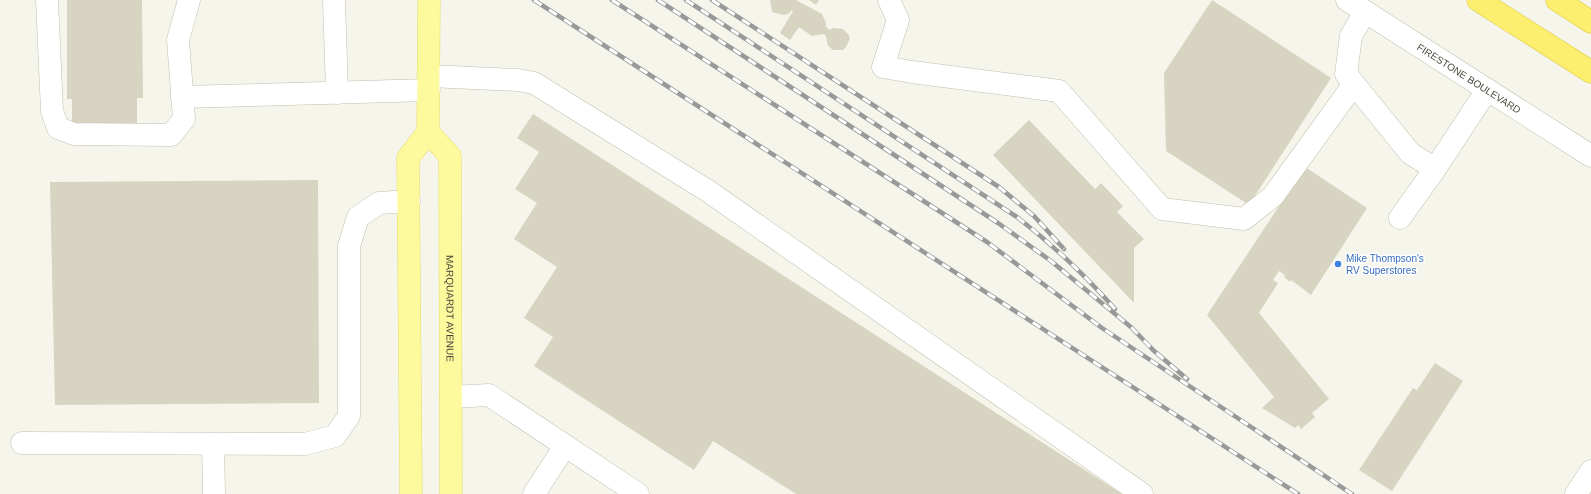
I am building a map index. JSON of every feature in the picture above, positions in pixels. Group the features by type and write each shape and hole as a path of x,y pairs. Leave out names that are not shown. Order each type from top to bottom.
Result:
{"highway":[{"path":"1478,0 1591,72"},
{"path":"1557,0 1591,22"}],"main road":[{"path":"411,494 408,158 428,132 429,0"},
{"name":"MARQUARDT AVENUE","path":"428,132 450,156 451,494"}],"street":[{"path":"47,0 52,111 58,128 74,134 171,135 184,120 178,40 189,0"},
{"path":"334,0 337,93"},
{"path":"889,0 898,20 883,67 1059,91 1162,209 1244,219 1273,196 1354,84"},
{"name":"FIRESTONE BOULEVARD","path":"1347,0 1591,156"},
{"path":"1365,12 1351,36 1346,74 1410,153 1435,169"},
{"path":"182,97 337,93 429,83 518,80 534,83 708,191 1142,494"},
{"path":"1400,218 1435,169 1487,90"},
{"path":"22,443 305,444 335,436 350,416 349,246 358,218 379,203 409,201"},
{"path":"451,397 489,395 638,494"},
{"path":"212,444 214,494"},
{"path":"534,494 565,446"},
{"path":"1576,494 1591,471"}],"building":[{"path":"67,0 142,0 143,98 137,98 137,124 72,124 72,99 67,99"},
{"path":"770,0 796,0 822,14 826,27 830,30 833,28 843,29 848,34 850,38 846,47 843,50 833,50 828,46 826,36 823,34 812,36 799,27 790,40 780,33 793,11 792,10 788,14 783,15 772,12"},
{"path":"809,0 819,0 816,5"},
{"path":"1212,0 1331,78 1249,205 1166,151 1164,73"},
{"path":"533,114 1122,494 796,494 713,441 694,470 534,366 553,337 524,318 557,267 514,239 537,203 515,189 539,152 517,138"},
{"path":"1029,120 1095,189 1101,183 1123,206 1117,212 1144,239 1134,248 1134,303 993,155"},
{"path":"1305,167 1367,208 1311,295 1291,280 1290,282 1284,277 1285,275 1279,271 1273,280 1278,283 1259,313 1329,399 1312,413 1315,417 1301,429 1298,425 1295,428 1262,408 1274,397 1207,315"},
{"path":"318,180 319,403 55,405 50,182"},
{"path":"1435,363 1463,381 1392,491 1359,470 1413,388 1417,390"}],"railway":[{"path":"534,0 1298,494"},
{"path":"612,0 987,242 1102,328 1352,494"},
{"path":"658,0 998,223 1051,261 1132,328 1153,350 1187,379"},
{"path":"686,0 1017,217 1068,261 1115,309"},
{"path":"712,0 999,187 1034,216 1064,249"}],"place":[{"name":"Mike Thompson's RV Superstores","path":"1338,264"}]}
